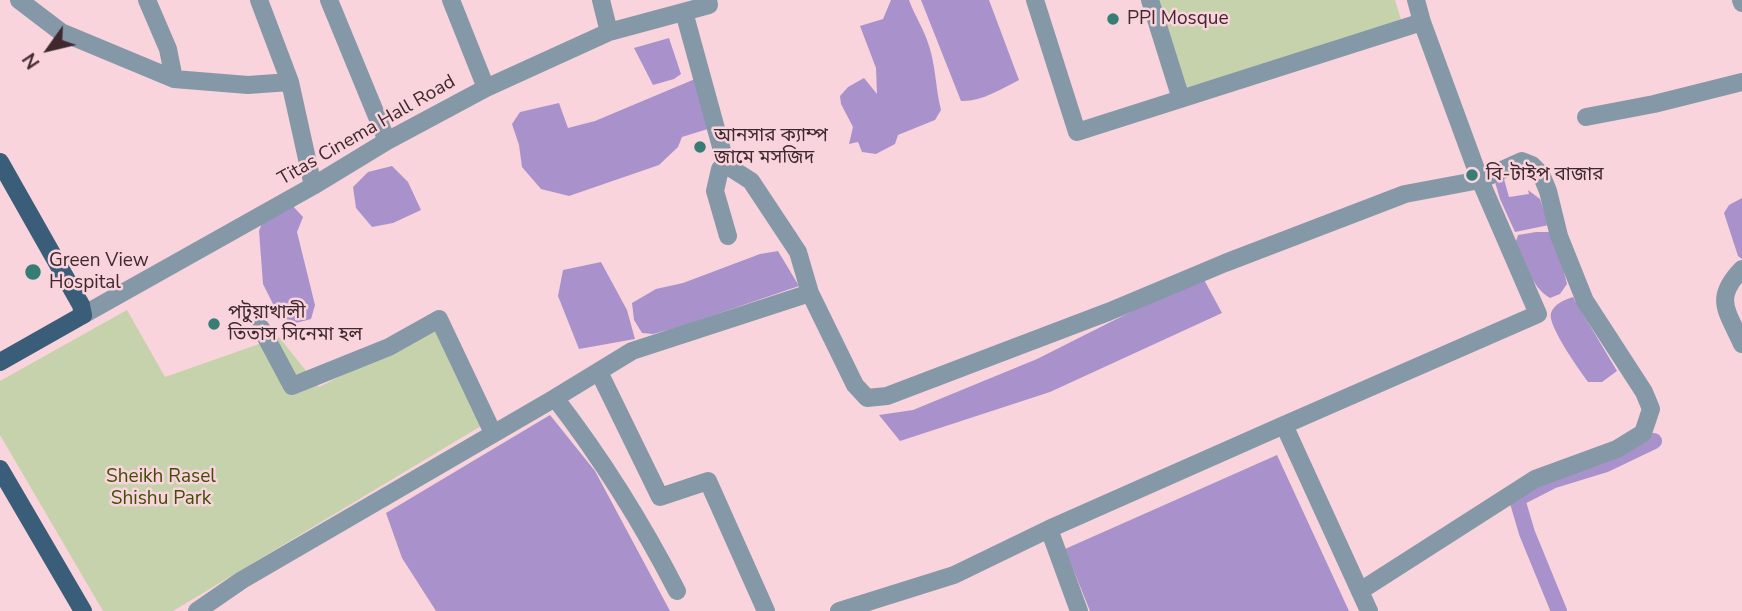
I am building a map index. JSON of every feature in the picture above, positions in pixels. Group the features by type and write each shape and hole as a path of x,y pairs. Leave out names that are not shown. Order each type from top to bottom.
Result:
{"main road":[{"path":"0,162 81,305 83,315 0,362"},
{"path":"0,469 83,611"}],"street":[{"path":"19,0 61,32 174,79 248,85 290,82"},
{"path":"147,0 168,49 174,79"},
{"path":"259,0 290,82 313,186"},
{"path":"329,0 387,141"},
{"path":"451,0 486,88"},
{"path":"601,0 609,32"},
{"name":"Titas Cinema Hall Road","path":"83,315 313,186 387,141 486,88 609,32 709,5 708,0"},
{"path":"1035,0 1077,132 1422,22"},
{"path":"1150,0 1181,99"},
{"path":"839,611 954,575 1049,529 1538,314 1480,180 1416,0"},
{"path":"684,12 726,165 751,181 798,252 810,293 855,385 867,398 887,396 1405,194 1480,180 1522,161 1532,165 1541,174 1548,191 1559,236 1585,302 1644,392 1651,409 1643,433 1617,449 1535,479 1360,591"},
{"path":"1586,117 1654,104 1742,82"},
{"path":"726,165 720,169 715,191 728,236"},
{"path":"1742,269 1725,289 1724,298 1742,344"},
{"path":"197,611 254,573 632,351 810,293"},
{"path":"261,328 292,386 388,347 439,319 493,433"},
{"path":"599,372 660,497 708,481 766,611"},
{"path":"555,398 588,441 649,536 677,592"},
{"path":"1284,425 1369,611"},
{"path":"1049,529 1079,611"}],"green space":[{"path":"1158,0 1395,0 1402,23 1185,88"},
{"name":"Sheikh Rasel Shishu Park","path":"127,310 165,377 279,337 319,387 435,329 481,426 173,611 103,611 0,435 0,381"}],"shaded area":[{"path":"891,0 909,0 923,30 932,57 941,110 935,120 898,135 895,144 876,154 862,152 858,142 849,144 853,127 841,104 840,96 848,87 864,78 877,94 876,68 860,26 883,19"},
{"path":"921,0 989,0 1019,80 983,97 961,101"},
{"path":"669,38 681,74 653,85 634,48"},
{"path":"695,79 711,128 682,137 678,147 659,165 569,196 541,189 522,167 512,124 520,112 559,103 568,128 595,121"},
{"path":"392,166 408,182 421,210 393,223 372,227 356,208 353,187 368,172"},
{"path":"1504,179 1509,197 1529,194 1528,190 1540,199 1549,225 1515,232 1495,182"},
{"path":"1742,198 1742,259 1738,256 1724,213 1729,205"},
{"path":"291,204 303,217 297,232 315,305 311,319 288,325 281,306 274,306 263,284 259,231 262,223"},
{"path":"1554,232 1567,284 1560,294 1550,298 1533,280 1516,241 1518,235"},
{"path":"778,251 799,286 653,334 642,333 634,320 632,303 656,289 683,283 760,254"},
{"path":"601,262 627,310 635,339 579,349 558,296 563,270"},
{"path":"1202,276 1222,313 1050,392 900,441 879,415 913,410 1037,359"},
{"path":"1573,297 1617,371 1602,382 1588,382 1565,348 1551,319 1554,307"},
{"path":"550,415 595,471 670,611 436,611 402,558 386,513"},
{"path":"1277,455 1349,611 1090,611 1065,549"}],"waterway":[{"path":"1559,611 1527,533 1517,499 1554,480 1606,464 1654,441"}],"place":[{"name":"PPI Mosque","path":"1113,19"},
{"name":"আনসার ক্যাম্প জামে মসজিদ","path":"700,147"},
{"name":"বি-টাইপ বাজার","path":"1472,175"},
{"name":"Green View Hospital","path":"33,272"},
{"name":"পটুয়াখালী তিতাস সিনেমা হল","path":"214,324"}]}
